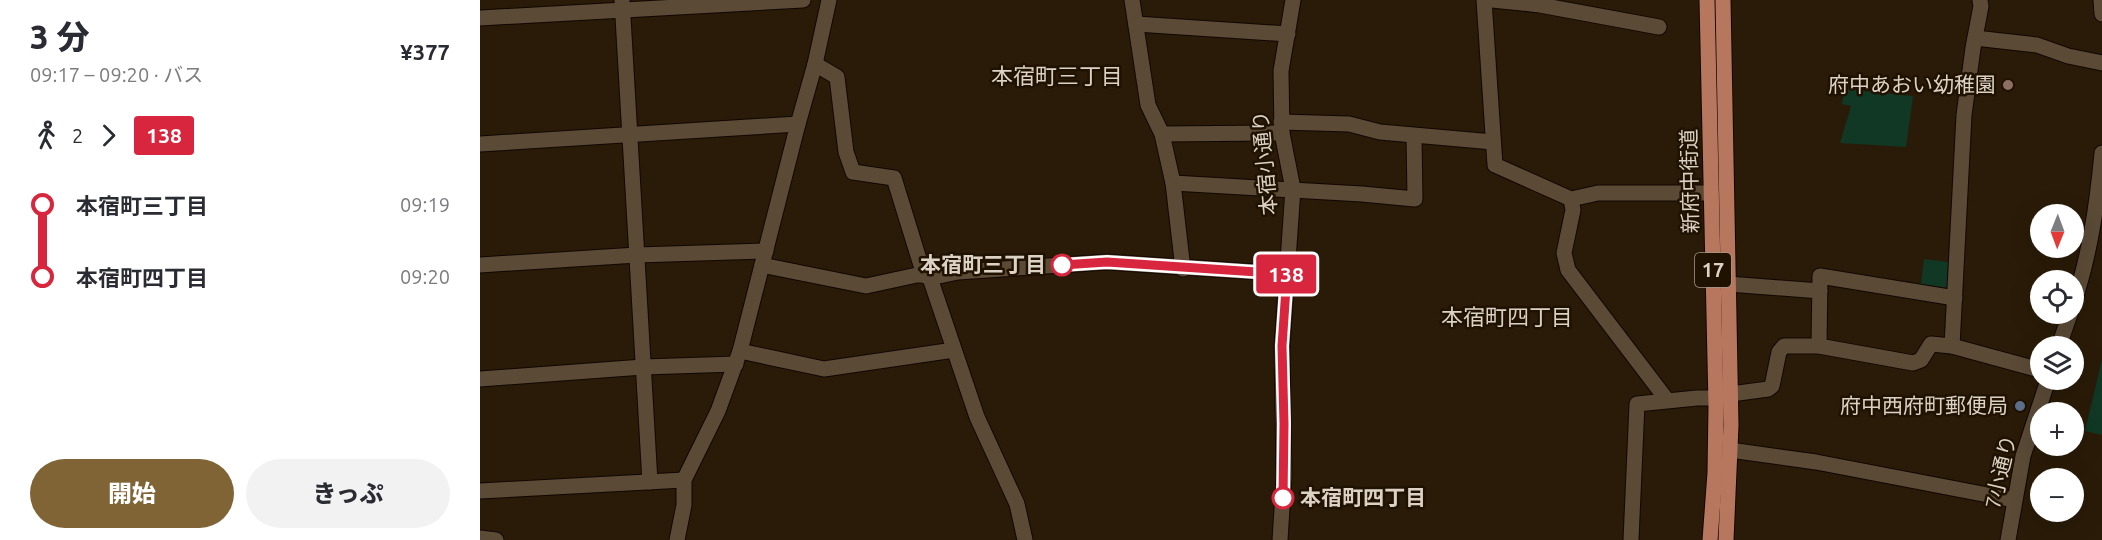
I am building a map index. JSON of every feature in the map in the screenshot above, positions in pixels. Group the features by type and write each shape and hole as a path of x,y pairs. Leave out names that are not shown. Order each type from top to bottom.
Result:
{"main road":[{"name":"新府中街道","path":"1707,0 1711,193 1723,396 1730,450 1726,540"},
{"name":"新府中街道","path":"1710,540 1723,396 1728,284 1723,0"}],"street":[{"path":"480,18 622,5 803,0"},
{"path":"677,540 684,505 684,480 718,411 738,357 815,64 829,0"},
{"path":"1132,0 1148,105 1162,134 1173,183 1183,269"},
{"name":"本宿小通り","path":"1280,540 1284,477 1282,346 1293,189 1281,128 1281,71 1293,0"},
{"path":"1484,0 1495,165 1571,199 1598,193 1711,193"},
{"path":"1492,0 1540,4 1659,27"},
{"path":"1952,346 1964,115 1981,6 1980,0"},
{"path":"2101,0 2102,14"},
{"path":"622,5 650,482"},
{"path":"1136,24 1288,34"},
{"path":"1976,38 2037,45 2068,56 2102,63"},
{"path":"815,64 837,77 846,152 853,172 894,178 977,417 1017,504 1025,540"},
{"path":"480,144 798,124"},
{"path":"1162,134 1349,124 1380,132 1493,142"},
{"path":"1173,183 1293,189 1415,199 1414,136"},
{"path":"2083,270 2096,214 2102,153"},
{"path":"1571,199 1573,210 1563,253 1568,270 1667,400"},
{"path":"480,265 637,255 764,258 866,285 958,272 1107,262 1183,269 1287,274"},
{"path":"1819,346 1820,276 1955,298"},
{"path":"1728,284 1820,291"},
{"path":"1631,540 1637,404 1723,396 1768,389 1772,386 1779,352 1784,346 1819,346 1913,363 1921,360 1931,344 1952,346 2030,367"},
{"path":"480,380 738,357 824,369 954,350"},
{"name":"7小通り","path":"2008,540 2023,456 2045,390"},
{"path":"1730,450 1816,462 2014,500"},
{"path":"480,491 684,480"},
{"path":"480,538 496,540"}],"green space":[{"path":"1844,89 1913,96 1906,147 1840,143 1851,106 1842,104"},
{"path":"1924,259 1949,262 1948,288 1921,284"},
{"path":"2102,359 2102,435 2085,431"}],"bus line":[{"name":"138","path":"1062,265 1107,262 1183,269 1287,274 1282,346 1283,498"}],"place":[{"name":"府中あおい幼稚園","path":"2008,85"},
{"name":"本宿町三丁目","path":"1062,265"},
{"name":"府中西府町郵便局","path":"2020,406"},
{"name":"本宿町四丁目","path":"1283,498"}],"district":[{"name":"本宿町三丁目","path":"1057,76"},
{"name":"本宿町四丁目","path":"1507,317"}]}
